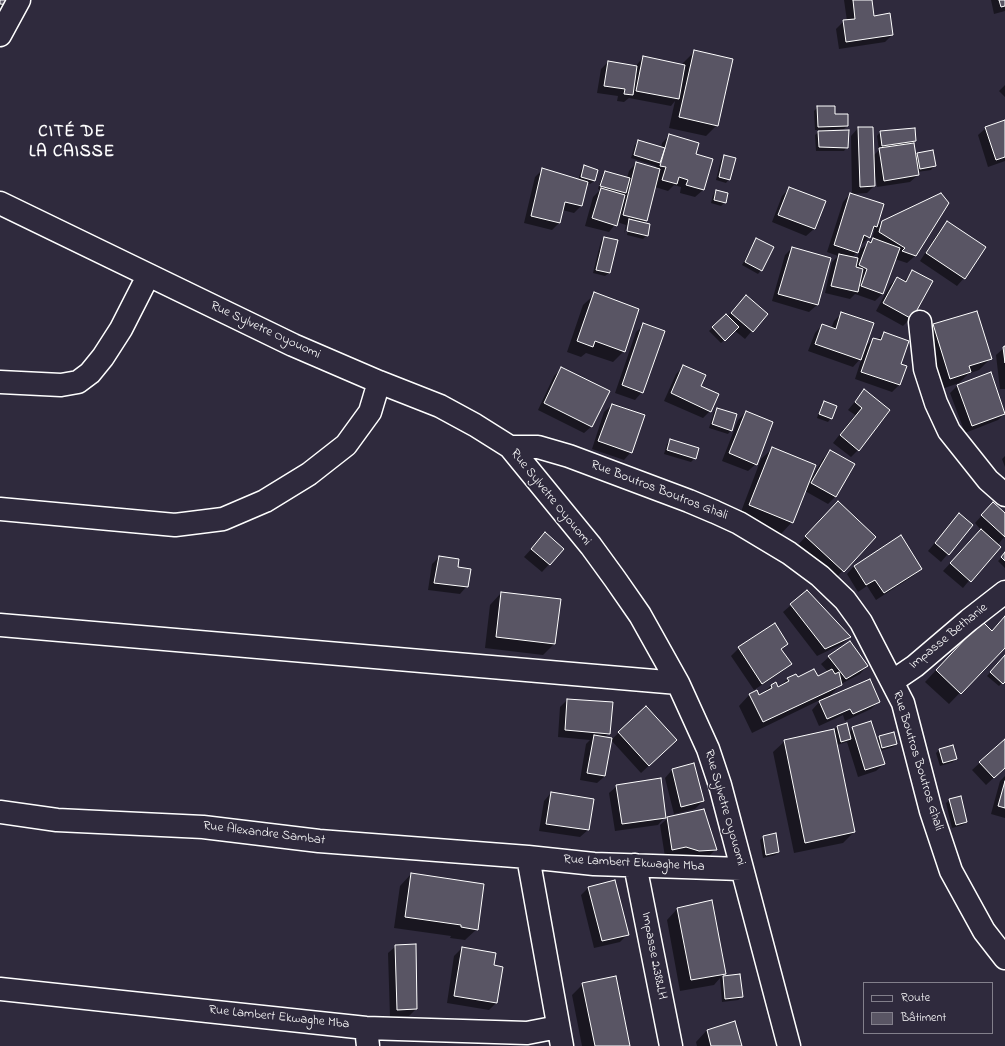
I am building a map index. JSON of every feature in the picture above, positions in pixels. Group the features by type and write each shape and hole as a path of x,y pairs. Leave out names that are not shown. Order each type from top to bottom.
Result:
{"street":[{"path":"0,35 19,0"},
{"name":"Rue Sylvetre Oyouomi","path":"0,203 286,342 379,382 440,406 475,425 510,448 581,534 615,579 640,615 678,683 708,748 732,824 741,869 754,911 789,1046"},
{"path":"0,382 48,385 78,382 90,373 103,357 121,329 148,276"},
{"path":"920,322 925,369 936,403 949,431 988,480 1005,495"},
{"path":"0,509 175,525 223,518 265,500 309,474 346,445 370,412 379,382"},
{"name":"Rue Boutros Boutros Ghali","path":"510,448 538,447 569,456 690,501 739,523 768,539 820,576 845,600 861,622 903,703 931,811 951,871 984,931 1005,958"},
{"name":"Impasse Bethanie","path":"892,681 915,666 1005,592"},
{"path":"0,625 678,683"},
{"name":"Rue Alexandre Sambat","path":"0,812 57,820 203,827 319,841 528,856"},
{"path":"528,856 560,1036"},
{"name":"Rue Lambert Ekwaghe Mba","path":"528,856 594,864 741,869"},
{"name":"Impasse 2.388.LH","path":"635,865 671,1046"},
{"name":"Rue Lambert Ekwaghe Mba","path":"0,989 367,1037 527,1033 560,1036"}],"building":[{"path":"0,0 10,0 10,5 0,4"},
{"path":"853,0 872,0 874,16 890,13 893,35 846,42 843,20 855,19"},
{"path":"999,0 1005,0 1005,6 1001,7"},
{"path":"694,50 733,59 718,126 679,117"},
{"path":"643,56 685,65 679,99 636,91"},
{"path":"608,61 637,66 633,95 624,94 625,89 604,86"},
{"path":"817,106 835,106 835,114 848,114 848,126 818,127"},
{"path":"1005,120 1005,157 996,160 985,127"},
{"path":"858,127 873,127 875,186 860,187"},
{"path":"915,128 916,141 882,146 880,131"},
{"path":"849,130 848,148 819,147 818,131"},
{"path":"669,134 699,143 696,154 713,159 704,190 686,185 688,180 679,177 677,184 662,180 666,167 660,166"},
{"path":"638,140 665,148 660,163 634,155"},
{"path":"914,143 919,175 884,181 879,148"},
{"path":"933,150 936,166 920,169 917,153"},
{"path":"724,155 736,158 730,180 719,177"},
{"path":"636,162 660,169 647,221 623,215"},
{"path":"584,165 598,170 595,181 581,177"},
{"path":"542,168 588,182 582,206 565,202 560,223 531,216"},
{"path":"605,171 630,178 626,193 600,186"},
{"path":"789,187 826,201 815,229 778,215"},
{"path":"601,188 625,195 617,226 592,218"},
{"path":"716,190 728,193 726,203 714,200"},
{"path":"850,193 884,204 877,227 874,226 870,238 864,235 858,253 834,245"},
{"path":"941,193 949,203 916,256 902,251 905,248 879,232 882,221"},
{"path":"629,219 650,224 648,236 627,231"},
{"path":"947,221 986,247 965,279 926,253"},
{"path":"604,237 618,240 610,273 596,270"},
{"path":"756,238 774,247 762,271 745,262"},
{"path":"873,238 900,248 883,294 861,286 867,269 859,265 868,241 871,243"},
{"path":"792,247 831,258 818,305 778,294"},
{"path":"839,254 858,258 856,267 863,269 858,292 831,286"},
{"path":"912,270 933,281 912,319 883,303 897,277 906,282"},
{"path":"594,292 639,309 625,352 595,341 593,347 577,341"},
{"path":"746,295 768,314 753,332 731,313"},
{"path":"977,311 992,359 969,366 971,372 950,379 933,324"},
{"path":"841,312 874,323 861,360 815,344 822,324 836,329"},
{"path":"726,314 739,327 725,341 712,327"},
{"path":"643,323 665,331 643,393 622,385"},
{"path":"884,332 909,341 901,364 907,366 900,385 861,372 873,338 881,340"},
{"path":"1005,346 1005,363 1003,347"},
{"path":"683,365 706,375 701,386 719,394 711,412 671,393"},
{"path":"561,367 610,391 592,427 544,403"},
{"path":"991,372 1005,414 972,426 957,385"},
{"path":"864,389 890,410 859,451 840,435 862,408 855,402"},
{"path":"824,401 837,406 832,419 819,414"},
{"path":"612,404 645,415 632,453 598,441"},
{"path":"717,408 737,414 732,431 712,424"},
{"path":"746,411 773,422 757,465 729,453"},
{"path":"670,439 699,448 696,459 667,450"},
{"path":"772,447 816,465 793,523 749,505"},
{"path":"830,450 855,464 836,497 811,483"},
{"path":"838,501 876,537 844,572 805,536"},
{"path":"993,502 1005,513 1005,537 981,515"},
{"path":"959,513 973,525 949,555 935,543"},
{"path":"981,529 1001,547 971,582 950,563"},
{"path":"545,532 564,549 550,565 531,549"},
{"path":"901,535 922,569 884,593 875,580 866,585 854,566"},
{"path":"1005,552 1005,561 1001,557"},
{"path":"439,556 459,559 458,567 471,569 468,587 434,583"},
{"path":"807,590 851,637 825,649 790,604"},
{"path":"501,592 561,599 555,644 496,637"},
{"path":"1005,616 1005,648 961,694 936,670 982,621 992,631"},
{"path":"775,623 788,644 781,649 792,664 762,684 738,647"},
{"path":"850,641 868,666 846,679 828,656"},
{"path":"1005,655 1005,682 1003,684 990,672"},
{"path":"814,669 818,676 832,669 835,674 839,672 842,685 763,722 749,694 757,690 759,695 772,688 771,685 776,682 778,687 789,681 787,678 796,674 798,677"},
{"path":"870,679 880,702 853,714 850,709 827,719 819,701"},
{"path":"567,699 613,702 610,734 565,730"},
{"path":"646,706 677,740 649,766 618,732"},
{"path":"871,721 885,764 865,770 852,727"},
{"path":"847,723 851,739 841,742 837,726"},
{"path":"834,729 855,832 805,843 784,740"},
{"path":"894,732 897,744 882,748 879,736"},
{"path":"594,735 612,738 605,776 587,773"},
{"path":"1005,739 1005,768 994,778 979,762"},
{"path":"953,745 957,759 943,763 939,749"},
{"path":"694,763 704,801 681,807 672,769"},
{"path":"661,778 666,818 622,824 616,785"},
{"path":"1005,781 1005,808 998,806"},
{"path":"551,792 594,799 589,830 546,824"},
{"path":"961,796 967,822 956,825 949,799"},
{"path":"704,809 717,850 699,851 686,847 672,850 667,817"},
{"path":"776,833 779,852 766,855 763,836"},
{"path":"411,873 484,884 478,930 461,927 461,925 405,917"},
{"path":"615,880 629,935 602,941 588,887"},
{"path":"712,900 726,974 691,980 677,908"},
{"path":"416,944 417,1009 397,1010 395,945"},
{"path":"462,947 496,953 494,965 503,967 497,1003 454,996"},
{"path":"740,974 743,997 725,999 723,976"},
{"path":"616,976 630,1046 595,1046 582,983"},
{"path":"735,1021 742,1046 711,1046 707,1030"}],"district":[{"name":"CITÉ DE LA CAISSE","path":"72,143"}]}
